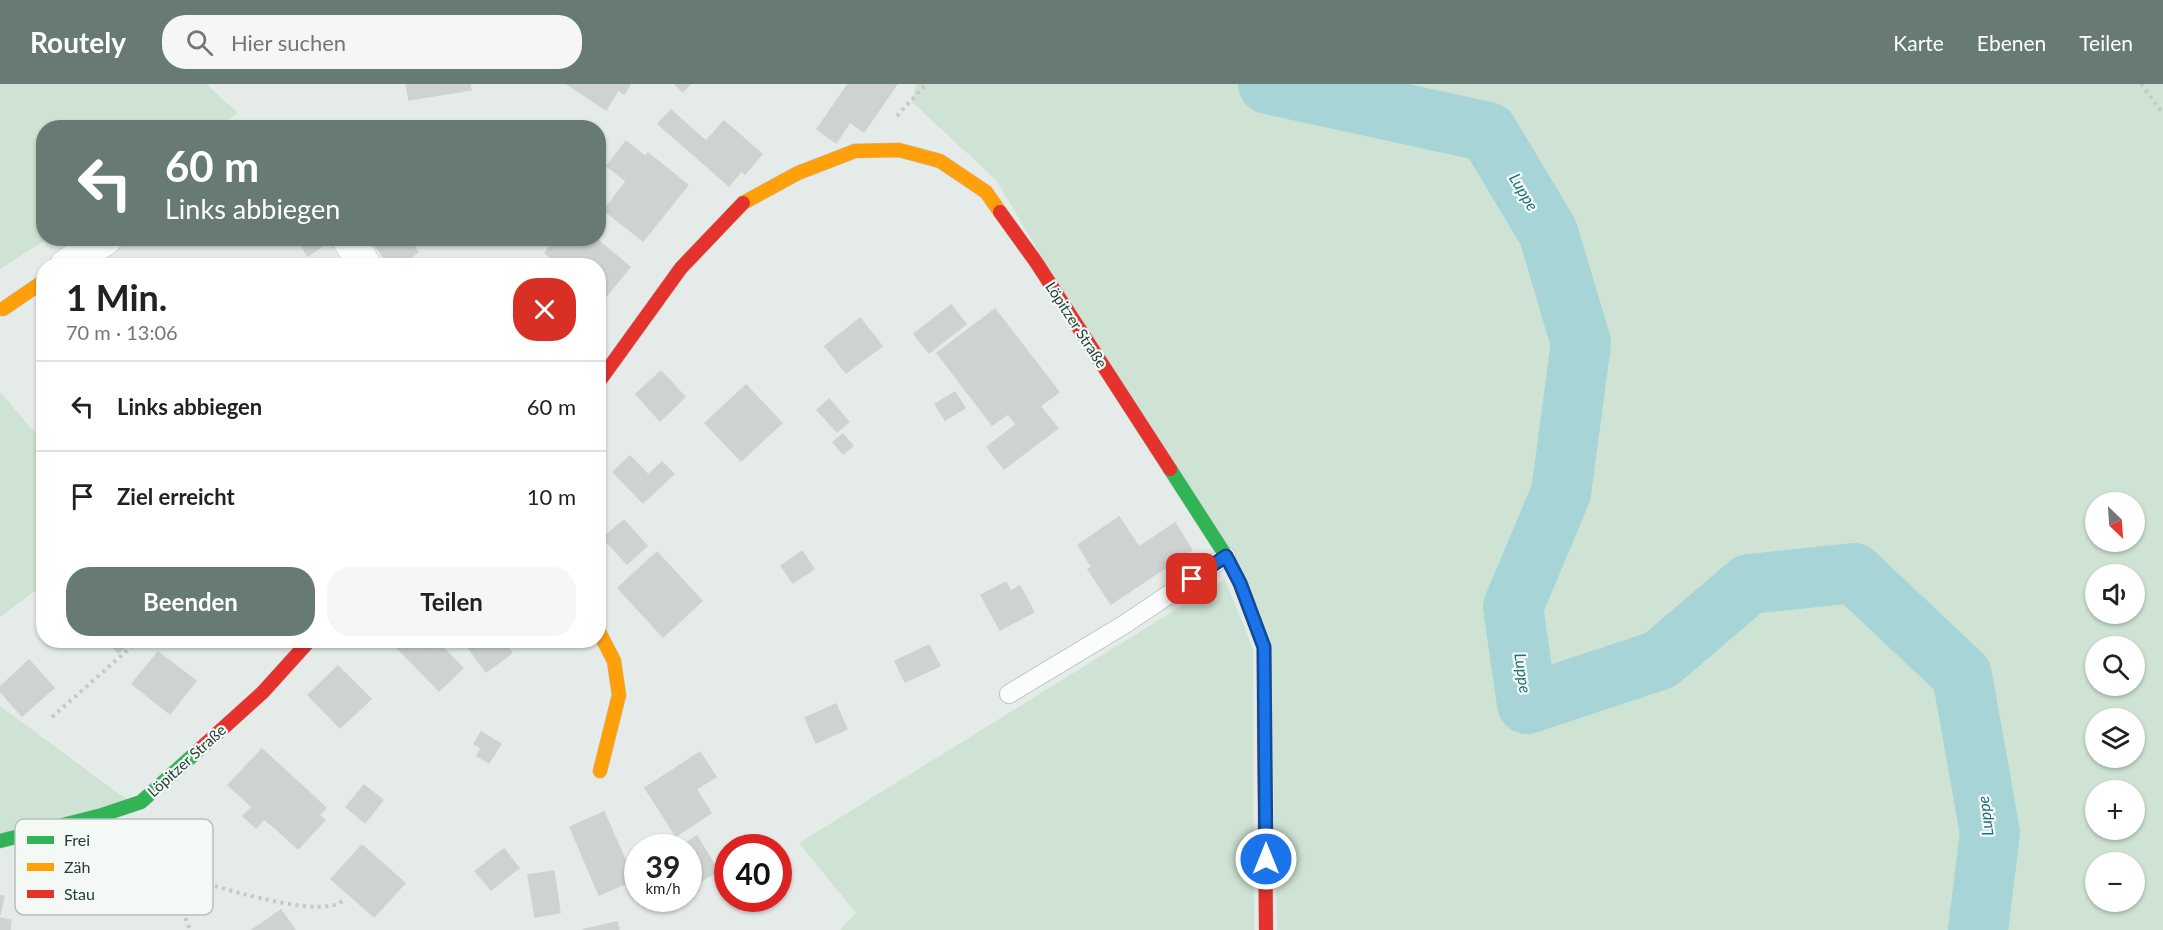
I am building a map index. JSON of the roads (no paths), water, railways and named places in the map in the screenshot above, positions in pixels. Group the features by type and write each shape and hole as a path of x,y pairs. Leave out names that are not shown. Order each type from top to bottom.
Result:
{"street":[{"name":"Löpitzer Straße","path":"606,372 681,268 745,201 798,173 855,151 899,150 940,161 986,192 1036,262 1226,556 1240,583 1264,647 1266,930"},
{"path":"77,258 95,246"},
{"path":"3,309 36,286"},
{"path":"600,771 619,695 614,661 606,646"},
{"name":"Löpitzer Straße","path":"86,819 141,802 263,692 303,648"},
{"name":"Löpitzer Straße","path":"0,841 15,837"}],"lane":[{"path":"1009,694 1125,624 1226,556"}],"waterway":[{"name":"Luppe","path":"1268,84 1488,132 1548,232 1581,343 1561,493 1513,607 1527,704 1660,660 1749,584 1854,573 1962,675 1990,833 1978,930"}]}
